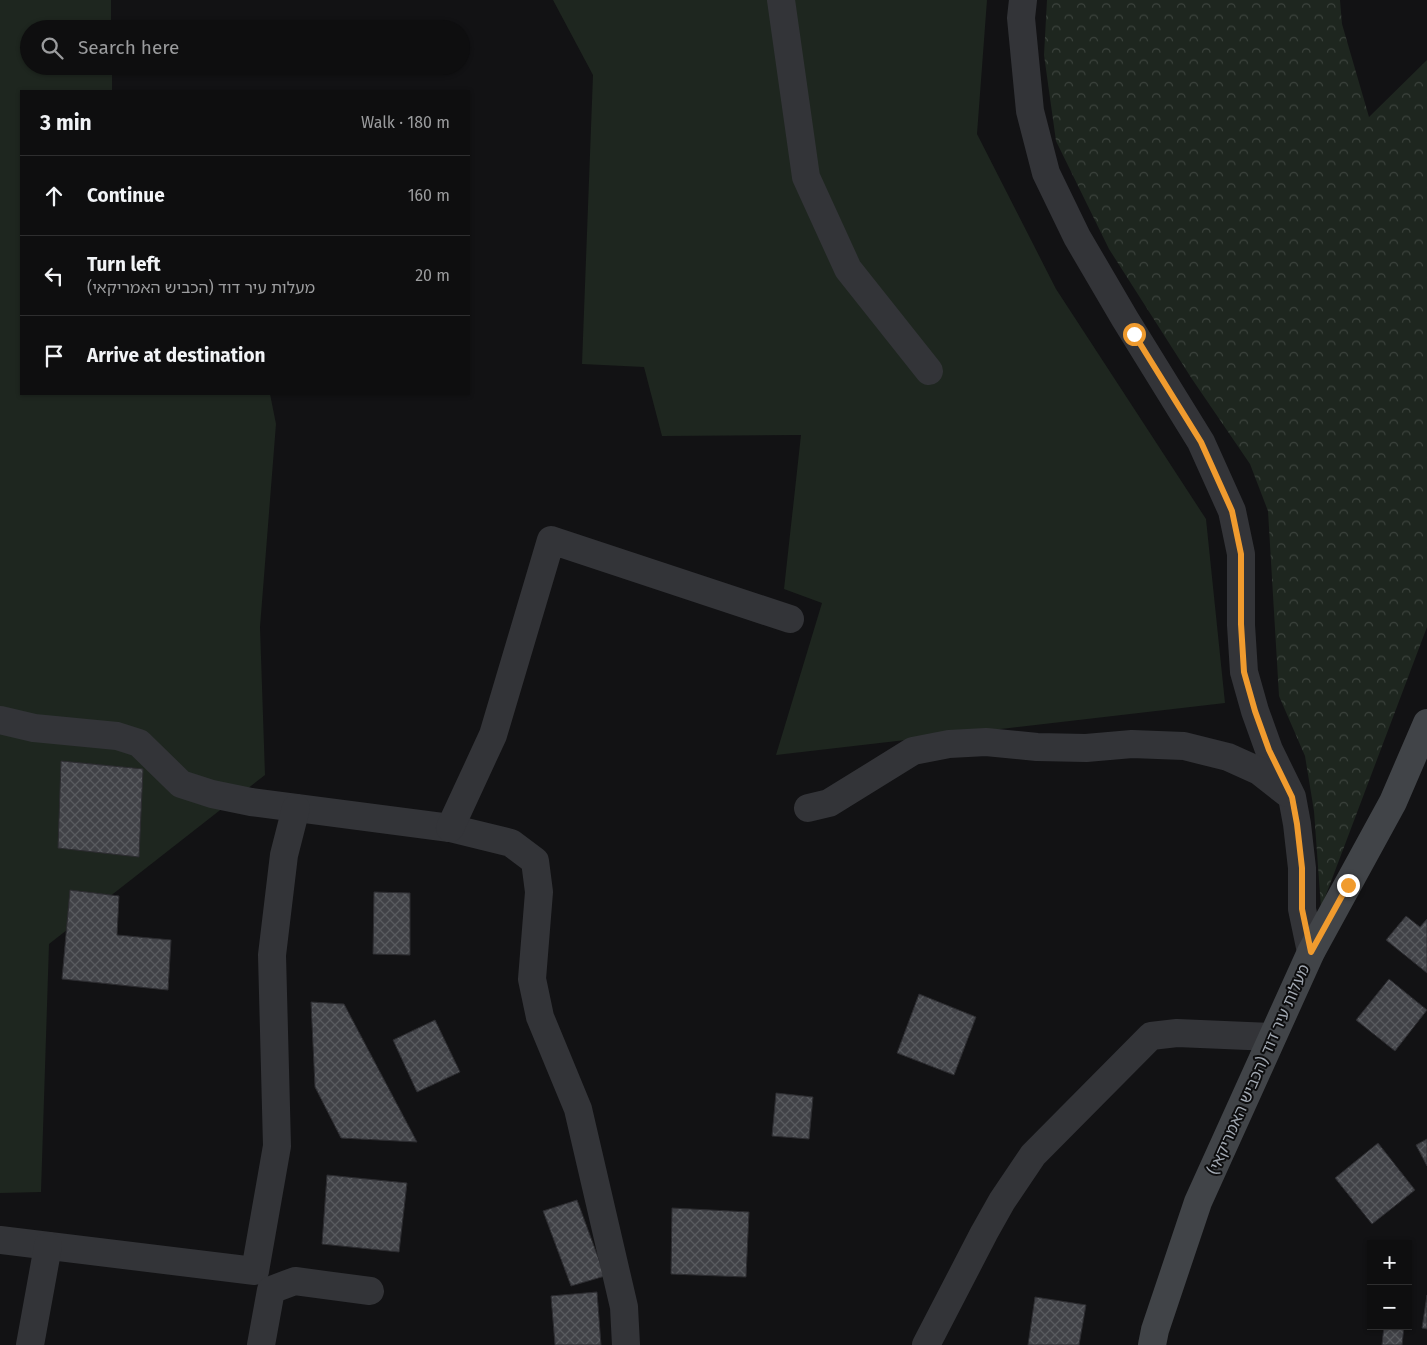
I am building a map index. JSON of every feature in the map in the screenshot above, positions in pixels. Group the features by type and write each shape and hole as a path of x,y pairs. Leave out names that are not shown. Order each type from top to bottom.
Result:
{"main road":[{"name":"מעלות עיר דוד (הכביש האמריקאי)","path":"1152,1345 1155,1330 1198,1202 1311,952 1393,802 1427,723"}],"street":[{"path":"781,0 806,177 848,269 929,371"},
{"path":"1023,0 1021,18 1030,110 1046,173 1077,237 1201,442 1232,511 1241,554 1241,624 1244,672 1269,750 1292,797 1302,868 1302,909 1311,952"},
{"path":"450,828 493,735 551,540 790,620"},
{"path":"0,720 34,728 117,736 139,742 181,784 212,794 251,802 450,828 511,842 535,861 540,892 532,979 540,1017 578,1109 624,1307 626,1345"},
{"path":"808,808 830,803 913,751 949,744 986,742 1086,748 1132,744 1184,746 1228,757 1259,771 1292,797"},
{"path":"260,1345 263,1280 277,1146 272,955 284,855 296,808"},
{"path":"926,1345 1002,1201 1033,1155 1151,1036 1177,1034 1272,1037"},
{"path":"0,1240 263,1280 295,1281 370,1291"},
{"path":"30,1345 48,1246"}],"green space":[{"path":"0,0 111,0 111,20 20,20 20,75 112,75 112,90 20,90 20,395 270,395 276,424 260,627 265,775 49,944 41,1192 0,1193"},
{"path":"553,0 987,0 977,134 1056,289 1206,519 1225,703 776,755 822,603 784,589 801,435 662,436 644,367 582,364 593,75"},
{"path":"1047,0 1340,0 1342,24 1369,117 1427,60 1427,627 1321,908 1314,811 1305,756 1279,696 1268,511 1250,464 1192,379 1109,249 1056,141 1044,55"}],"building":[{"path":"61,761 143,769 139,857 58,848"},
{"path":"70,890 119,896 117,935 171,940 168,990 62,979"},
{"path":"374,892 410,893 410,955 373,954"},
{"path":"1406,916 1420,927 1427,919 1427,973 1386,940"},
{"path":"1389,979 1427,1010 1395,1051 1356,1020"},
{"path":"919,994 976,1017 954,1075 897,1053"},
{"path":"311,1002 344,1004 417,1142 341,1138 315,1087"},
{"path":"435,1020 460,1072 417,1092 393,1040"},
{"path":"776,1093 813,1097 809,1139 772,1136"},
{"path":"1427,1139 1427,1166 1416,1145"},
{"path":"1378,1143 1415,1190 1372,1224 1335,1178"},
{"path":"327,1175 407,1183 399,1252 322,1244"},
{"path":"577,1200 605,1276 571,1286 543,1211"},
{"path":"672,1208 749,1212 746,1277 671,1274"},
{"path":"597,1292 601,1345 555,1345 551,1296"},
{"path":"1427,1295 1427,1329 1422,1328"},
{"path":"1035,1297 1086,1305 1079,1345 1028,1345"},
{"path":"1384,1330 1404,1330 1402,1345 1382,1345"}],"route":[{"path":"1134,334 1201,442 1232,511 1241,554 1241,624 1244,672 1269,750 1292,797 1302,868 1302,909 1311,952 1348,885"}]}
